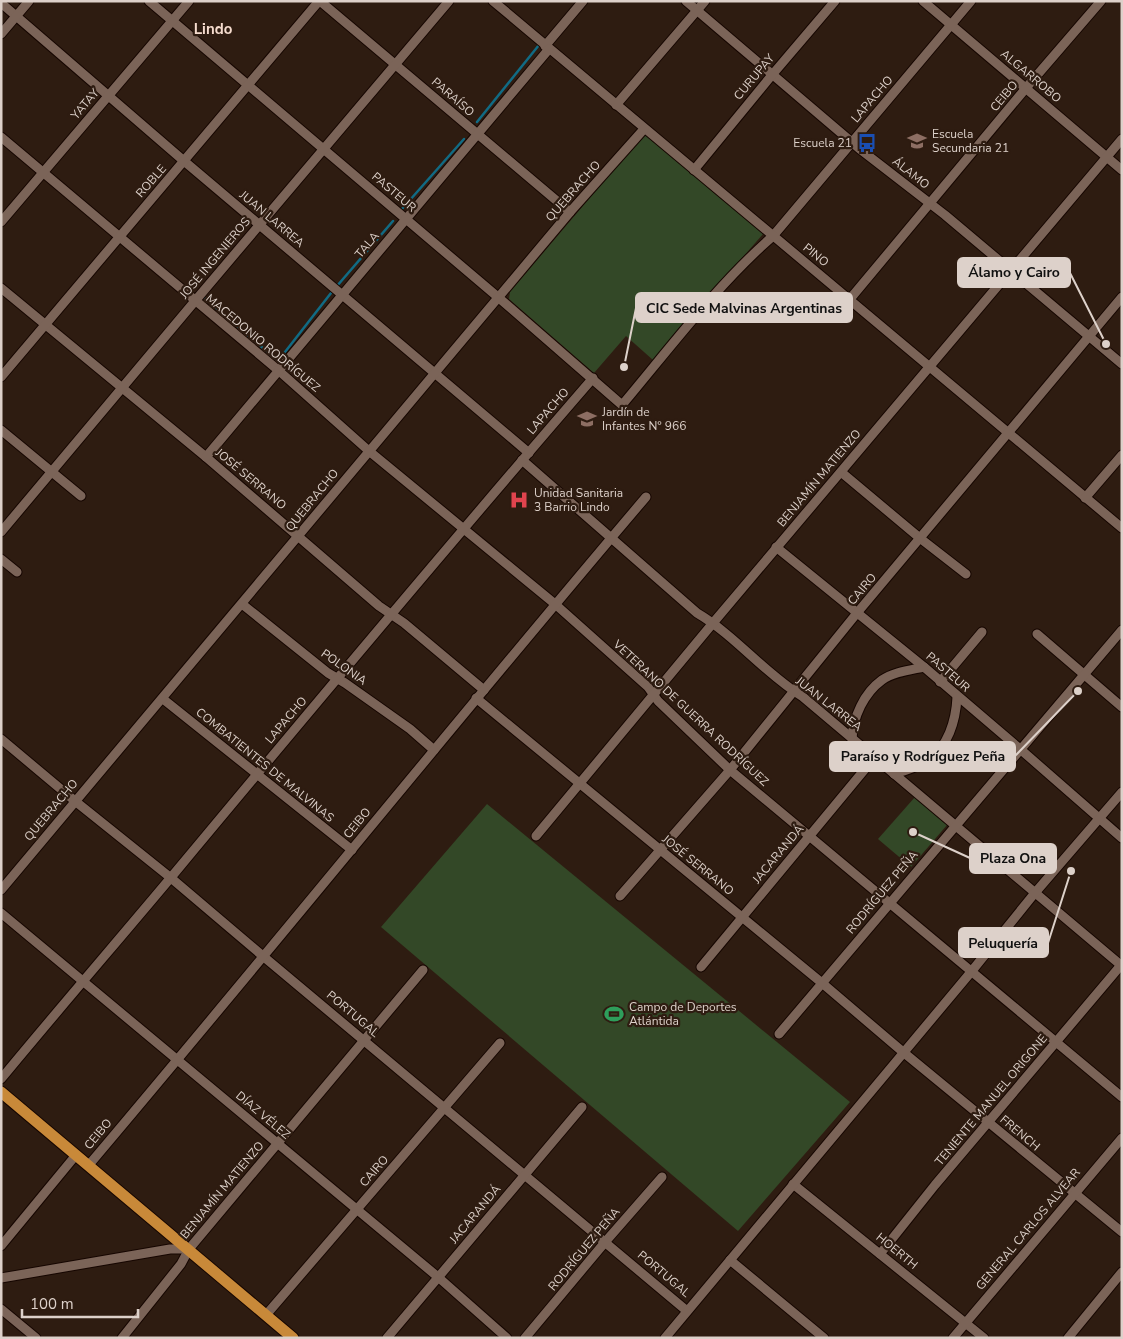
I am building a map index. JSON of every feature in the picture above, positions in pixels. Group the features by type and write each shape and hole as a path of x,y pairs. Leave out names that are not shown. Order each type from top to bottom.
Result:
{"main road":[{"path":"1,1092 293,1338"}],"street":[{"path":"1,34 28,1"},
{"name":"PASTEUR","path":"149,1 622,404"},
{"name":"YATAY","path":"1,222 189,1"},
{"name":"PARAÍSO","path":"320,1 570,212"},
{"name":"ROBLE","path":"1,377 320,1"},
{"name":"JOSÉ INGENIEROS","path":"1,532 449,1"},
{"name":"PINO","path":"493,1 1122,528"},
{"name":"TALA","path":"206,456 477,134 583,1"},
{"name":"ÁLAMO","path":"686,1 852,142 1012,270 1122,364"},
{"path":"616,105 705,1"},
{"name":"CURUPAY","path":"694,170 835,1"},
{"name":"ALGARROBO","path":"923,1 1122,170"},
{"name":"LAPACHO","path":"622,404 730,278 773,236 971,1"},
{"name":"CEIBO","path":"850,299 1101,1"},
{"name":"JUAN LARREA","path":"1,3 259,225 529,452"},
{"name":"QUEBRACHO","path":"1,890 570,212 644,129"},
{"name":"MACEDONIO RODRÍGUEZ","path":"1,137 278,370 463,530"},
{"name":"BENJAMÍN MATIENZO","path":"536,836 712,623 1122,138"},
{"name":"JOSÉ SERRANO","path":"1,288 206,456 391,614 484,690"},
{"name":"CAIRO","path":"620,896 730,770 858,613 1122,297"},
{"name":"LAPACHO","path":"1,1079 391,614 593,378"},
{"path":"1,430 82,496"},
{"path":"1085,498 1122,454"},
{"name":"JUAN LARREA","path":"522,460 698,613 786,687 874,757 1034,894 1121,965"},
{"path":"841,472 920,539 966,574"},
{"name":"CEIBO","path":"88,1166 264,957 476,698 646,497"},
{"name":"VETERANO DE GUERRA RODRÍGUEZ","path":"463,530 555,604 648,687 658,701 730,770 1122,1097"},
{"name":"PASTEUR","path":"776,547 924,667 1122,838"},
{"path":"1,559 17,572"},
{"name":"POLONIA","path":"242,604 337,679 410,729 434,750"},
{"name":"RODRÍGUEZ PEÑA","path":"779,1034 1122,630"},
{"path":"940,682 982,632"},
{"path":"1037,634 1122,707"},
{"path":"852,739 853,724 857,713 882,680 924,667"},
{"path":"894,774 928,760 939,750 952,726 958,697"},
{"name":"JOSÉ SERRANO","path":"476,698 822,982 903,1052"},
{"name":"COMBATIENTES DE MALVINAS","path":"163,699 352,850"},
{"name":"PORTUGAL","path":"1,739 171,878 606,1241 687,1311"},
{"name":"JACARANDÁ","path":"701,967 874,757"},
{"path":"665,1338 1034,894 1122,792"},
{"name":"DÍAZ VÉLEZ","path":"1,914 358,1209 507,1338"},
{"name":"TENIENTE MANUEL ORIGONE","path":"880,1254 988,1122 1121,965"},
{"name":"BENJAMÍN MATIENZO","path":"122,1338 181,1264 189,1249 423,970"},
{"name":"CAIRO","path":"266,1315 500,1042"},
{"name":"FRENCH","path":"903,1052 1122,1232"},
{"name":"JACARANDÁ","path":"387,1338 582,1107"},
{"name":"GENERAL CARLOS ALVEAR","path":"953,1338 1122,1138"},
{"path":"1,1246 76,1155"},
{"name":"RODRÍGUEZ PEÑA","path":"525,1338 662,1177"},
{"name":"HOERTH","path":"794,1184 984,1338"},
{"path":"1,1278 170,1249 189,1249"},
{"path":"730,1260 824,1338"},
{"path":"1068,1338 1122,1272"},
{"path":"1,1309 36,1338"}],"green space":[{"path":"643,135 649,137 763,234 653,360 626,336 594,373 509,299 510,292"},
{"path":"915,797 947,825 911,867 878,839"},
{"name":"Campo de Deportes Atlántida","path":"487,804 850,1102 738,1231 381,927"}],"waterway":[{"path":"477,122 539,45"},
{"path":"402,209 464,139"},
{"path":"337,286 393,221"},
{"path":"205,298 278,361 331,293"}],"place":[{"name":"Escuela Secundaria 21","path":"917,141"},
{"name":"Escuela 21","path":"867,143"},
{"name":"Álamo y Cairo","path":"1106,344"},
{"name":"CIC Sede Malvinas Argentinas","path":"624,367"},
{"name":"Jardín de Infantes N° 966","path":"587,419"},
{"name":"Unidad Sanitaria 3 Barrio Lindo","path":"519,500"},
{"name":"Paraíso y Rodríguez Peña","path":"1078,691"},
{"name":"Plaza Ona","path":"913,832"},
{"name":"Peluquería","path":"1071,871"},
{"name":"Campo de Deportes Atlántida","path":"614,1014"}],"district":[{"name":"Lindo","path":"213,29"}]}
